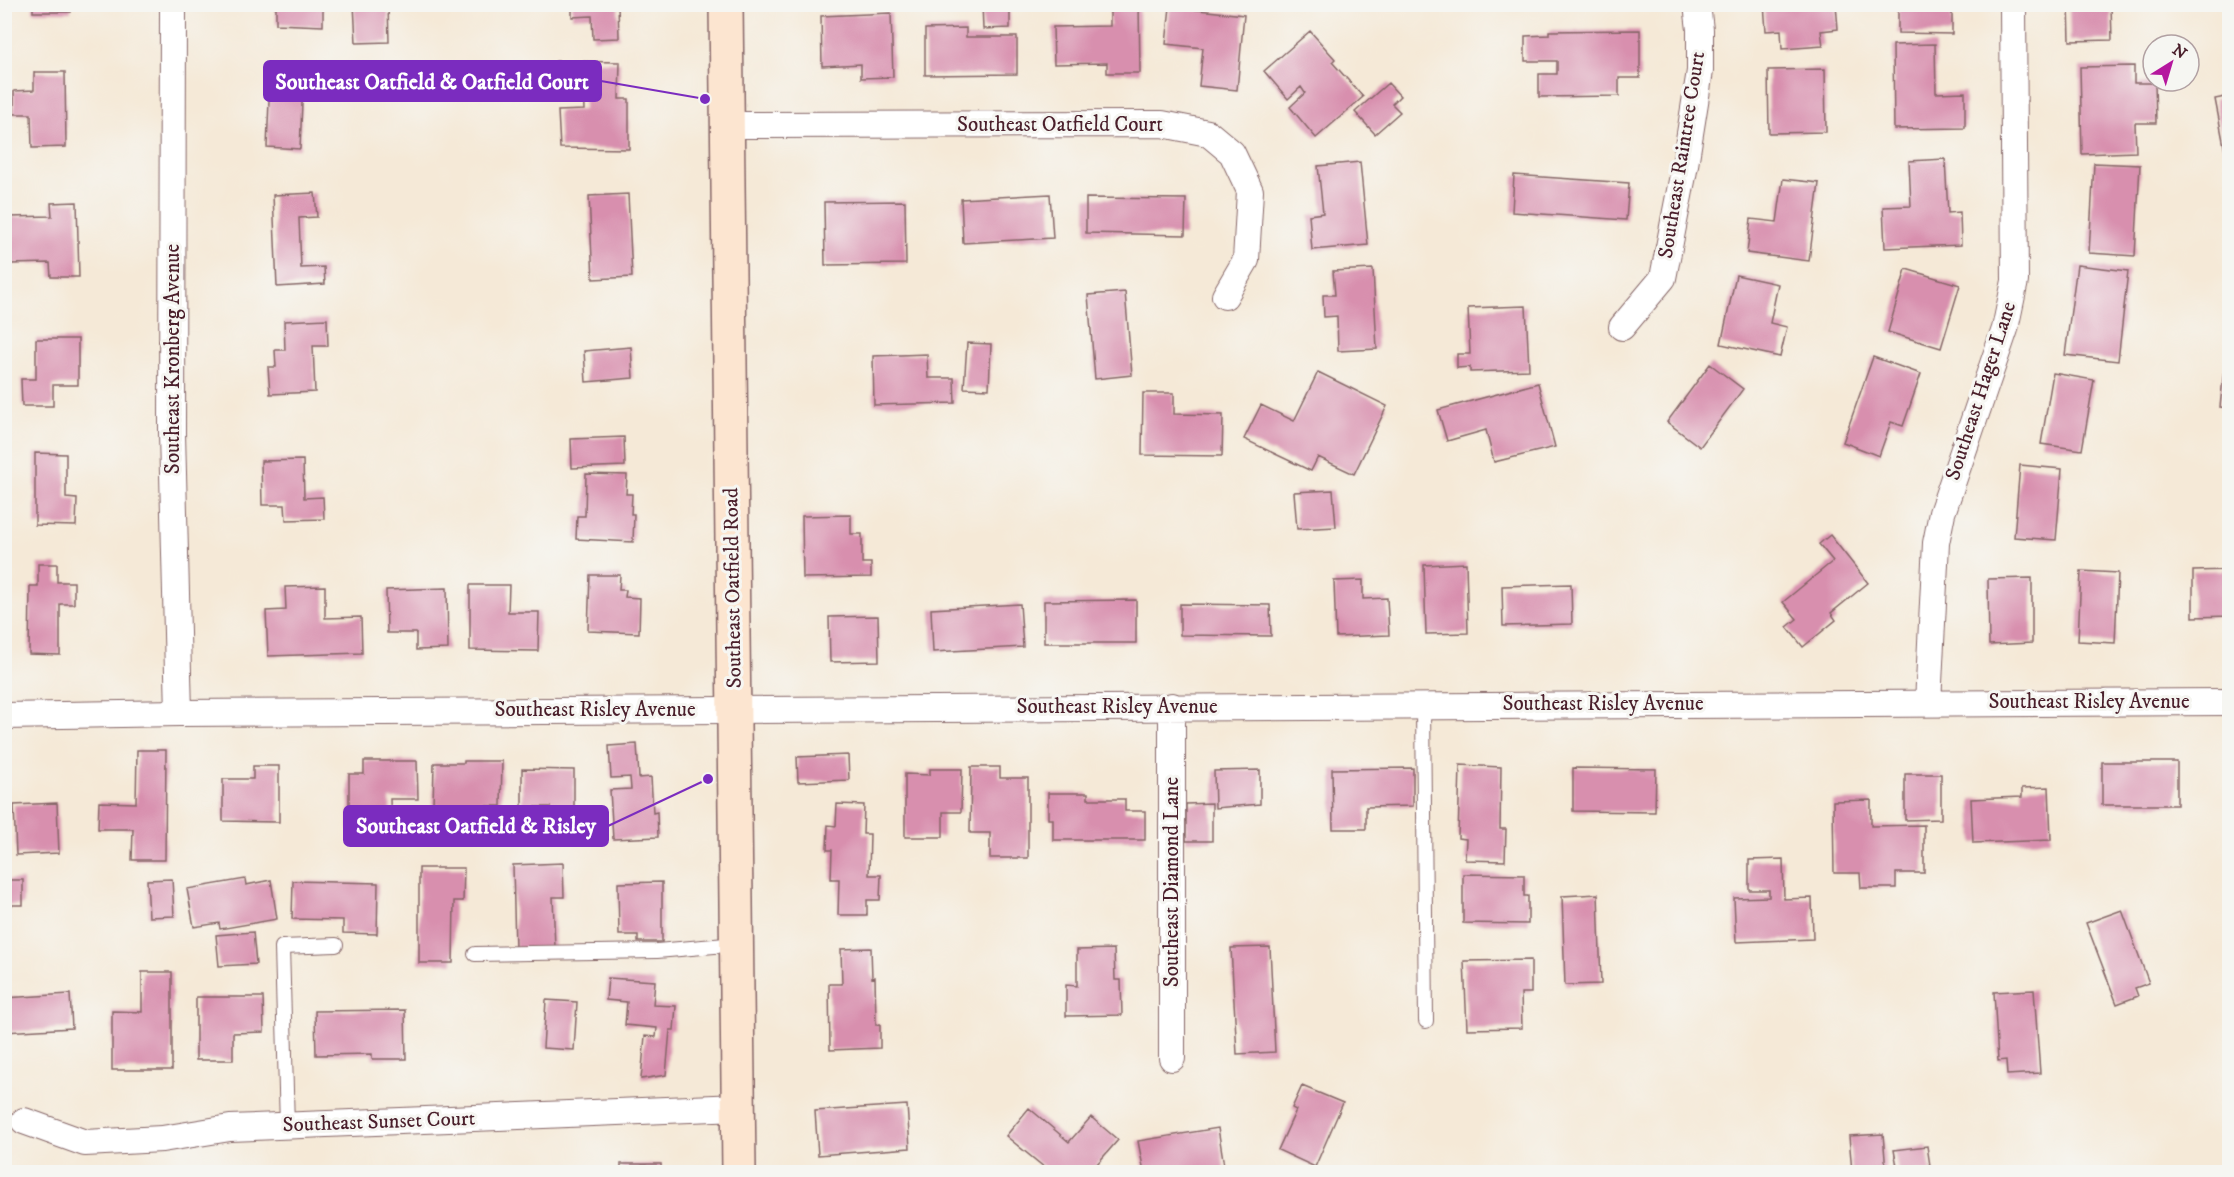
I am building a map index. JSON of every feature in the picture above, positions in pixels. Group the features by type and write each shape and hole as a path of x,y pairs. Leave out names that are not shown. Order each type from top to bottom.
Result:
{"main road":[{"name":"Southeast Oatfield Road","path":"726,4 740,1173"}],"street":[{"name":"Southeast Kronberg Avenue","path":"173,4 172,433 178,713"},
{"name":"Southeast Raintree Court","path":"1622,327 1663,278 1700,71 1700,30 1697,4"},
{"name":"Southeast Hager Lane","path":"1928,703 1936,543 1942,513 2005,329 2015,282 2013,4"},
{"name":"Southeast Oatfield Court","path":"727,125 1162,124 1208,133 1232,153 1250,191 1246,260 1225,296"},
{"name":"Southeast Risley Avenue","path":"4,716 1172,706 2229,702"},
{"name":"Southeast Diamond Lane","path":"1172,706 1172,1058"},
{"name":"Southeast Sunset Court","path":"24,1121 85,1143 162,1139 230,1128 739,1107"}],"lane":[{"path":"1424,705 1426,1021"},
{"path":"475,954 657,951 737,944"},
{"path":"287,1126 282,947 336,945"}],"building":[{"path":"33,4 71,4 71,12 33,12"},
{"path":"254,4 323,4 323,26 276,24 276,7 254,7"},
{"path":"354,4 388,4 389,42 356,43"},
{"path":"572,4 618,4 619,38 593,39 592,16 572,17"},
{"path":"982,4 1010,4 1010,28 983,29"},
{"path":"1110,4 1139,4 1140,73 1107,73 1107,63 1054,64 1053,27 1110,26"},
{"path":"1764,4 1836,4 1838,29 1821,31 1823,46 1782,49 1781,30 1766,31"},
{"path":"1898,4 1952,4 1952,34 1898,33"},
{"path":"2069,5 2111,5 2112,40 2070,41"},
{"path":"1170,7 1244,15 1237,90 1199,86 1203,48 1166,44"},
{"path":"891,13 893,77 861,78 861,64 822,66 821,16"},
{"path":"966,28 966,37 1017,37 1017,74 925,75 925,29"},
{"path":"1640,30 1640,78 1619,78 1619,96 1539,97 1539,74 1557,74 1557,61 1525,61 1525,36 1549,35 1549,31"},
{"path":"1310,31 1335,59 1332,62 1363,97 1316,138 1290,107 1305,93 1301,87 1288,99 1264,71"},
{"path":"1935,44 1936,93 1965,92 1965,128 1894,129 1893,45"},
{"path":"556,61 620,62 619,99 629,99 629,149 560,148 558,111 584,110 583,87 556,88"},
{"path":"2134,66 2134,83 2141,83 2141,93 2155,93 2156,123 2135,123 2136,152 2082,154 2080,67"},
{"path":"1825,69 1826,132 1769,133 1768,70"},
{"path":"34,72 65,72 66,147 32,148 31,114 14,114 14,91 34,90"},
{"path":"270,78 303,80 300,149 267,147"},
{"path":"1388,83 1400,96 1392,104 1400,112 1375,134 1355,112"},
{"path":"2230,96 2230,167 2228,167 2215,99"},
{"path":"1945,159 1948,213 1960,212 1961,245 1885,248 1883,207 1911,206 1909,161"},
{"path":"1360,162 1368,245 1312,250 1309,215 1323,213 1318,166"},
{"path":"2094,163 2140,165 2135,256 2089,253"},
{"path":"1514,175 1629,183 1626,220 1512,212"},
{"path":"1783,179 1819,183 1809,261 1747,253 1751,219 1777,222"},
{"path":"315,193 317,217 299,218 301,268 324,267 325,284 277,287 273,195"},
{"path":"628,194 632,277 593,279 589,196"},
{"path":"1050,194 1053,238 963,243 961,199"},
{"path":"1086,198 1186,199 1185,235 1086,233"},
{"path":"905,201 906,264 825,265 824,202"},
{"path":"77,202 79,277 51,277 50,263 10,264 9,217 52,216 51,203"},
{"path":"2077,265 2128,271 2118,361 2065,355"},
{"path":"1373,269 1377,349 1338,351 1337,316 1324,317 1323,295 1335,295 1333,271"},
{"path":"1906,269 1960,285 1941,348 1888,332"},
{"path":"1736,275 1778,284 1770,323 1787,327 1780,357 1721,344"},
{"path":"1125,292 1132,375 1095,379 1088,295"},
{"path":"1526,306 1529,370 1470,372 1470,367 1457,368 1457,354 1470,354 1468,308"},
{"path":"327,319 328,346 313,346 315,392 270,394 268,367 276,367 275,350 285,350 284,321"},
{"path":"36,339 78,339 78,385 53,385 53,406 22,406 21,379 36,379"},
{"path":"967,343 991,344 989,389 964,388"},
{"path":"631,347 633,378 586,382 584,351"},
{"path":"927,354 928,378 954,378 955,403 874,405 873,356"},
{"path":"1873,357 1921,374 1903,426 1891,422 1879,456 1843,442"},
{"path":"1710,364 1743,389 1700,447 1667,422"},
{"path":"2224,369 2230,370 2230,408 2220,407"},
{"path":"1318,372 1387,406 1354,474 1318,457 1311,471 1244,439 1261,405 1294,421"},
{"path":"2053,373 2094,380 2082,450 2041,444"},
{"path":"1538,383 1555,447 1494,462 1486,430 1447,441 1438,410"},
{"path":"1143,393 1174,393 1174,414 1223,415 1222,456 1142,455"},
{"path":"624,437 625,466 572,468 571,439"},
{"path":"35,453 66,454 66,498 77,499 76,526 35,525"},
{"path":"303,460 304,498 323,497 324,519 286,520 285,505 262,505 261,461"},
{"path":"2020,465 2062,469 2056,540 2014,537"},
{"path":"586,474 627,475 626,494 632,494 631,514 634,514 633,542 576,539 577,516 585,516"},
{"path":"1333,490 1336,527 1297,529 1294,492"},
{"path":"851,515 851,534 862,534 862,563 871,563 871,577 803,578 802,516"},
{"path":"1830,535 1868,583 1831,613 1836,620 1803,647 1787,627 1797,619 1783,602 1833,561 1819,544"},
{"path":"1466,563 1468,633 1426,634 1424,565"},
{"path":"38,564 57,564 57,582 74,582 74,604 60,604 60,655 29,654 30,586 38,586"},
{"path":"2230,570 2230,616 2193,617 2193,571"},
{"path":"2081,571 2118,573 2115,643 2078,641"},
{"path":"590,575 620,575 619,590 626,590 625,597 640,598 639,633 588,631"},
{"path":"2032,578 2032,643 1989,645 1988,579"},
{"path":"1363,580 1363,599 1387,598 1389,635 1336,637 1334,581"},
{"path":"1571,584 1572,624 1503,626 1502,586"},
{"path":"470,585 509,585 508,612 539,612 538,651 470,650"},
{"path":"325,586 325,618 361,617 362,653 268,656 266,611 286,610 285,587"},
{"path":"447,588 448,649 416,650 416,633 387,633 386,590"},
{"path":"1136,600 1136,643 1044,643 1044,601"},
{"path":"1020,604 1023,647 933,652 931,609"},
{"path":"1180,604 1270,605 1271,636 1180,635"},
{"path":"878,616 879,661 830,662 829,617"},
{"path":"637,744 639,778 651,777 653,813 657,812 658,837 613,839 610,790 631,789 630,777 611,778 609,746"},
{"path":"137,750 166,750 165,860 132,860 133,829 98,829 99,802 136,803"},
{"path":"848,755 849,780 798,782 797,757"},
{"path":"364,761 417,761 418,799 390,799 391,830 349,830 349,774 364,774"},
{"path":"464,761 502,761 501,806 433,806 434,763 464,763"},
{"path":"2102,762 2177,762 2177,805 2102,805"},
{"path":"1460,765 1501,767 1500,829 1506,829 1505,861 1465,860 1466,839 1458,838"},
{"path":"253,766 279,766 279,822 223,821 223,779 253,779"},
{"path":"971,767 1000,767 1000,778 1028,778 1028,858 990,858 990,833 970,833"},
{"path":"1413,768 1413,806 1366,807 1366,829 1333,829 1332,769"},
{"path":"1573,768 1656,769 1655,812 1573,811"},
{"path":"522,769 574,770 574,808 568,808 569,819 550,819 550,807 522,807"},
{"path":"930,769 962,769 961,812 943,812 943,837 905,837 905,774 930,775"},
{"path":"1260,770 1260,804 1215,808 1214,771"},
{"path":"1905,774 1941,774 1941,819 1905,820"},
{"path":"2049,787 2051,840 1973,843 1971,799 2022,797 2022,788"},
{"path":"1048,793 1088,793 1088,799 1125,799 1125,811 1145,811 1145,840 1053,840 1053,819 1048,819"},
{"path":"1871,800 1871,826 1924,825 1924,873 1896,873 1896,888 1861,888 1860,873 1834,873 1833,801"},
{"path":"57,803 59,853 16,855 14,805"},
{"path":"1212,803 1212,841 1186,841 1186,804"},
{"path":"837,804 864,805 863,834 870,834 869,875 881,875 880,900 867,900 867,915 838,915 839,879 831,879 832,850 827,850 828,825 836,826"},
{"path":"1783,859 1784,899 1812,898 1813,939 1736,942 1734,898 1769,897 1769,890 1749,890 1749,860"},
{"path":"563,863 564,897 553,897 555,948 515,949 513,865"},
{"path":"419,868 464,868 463,901 454,901 453,963 419,963"},
{"path":"1463,874 1524,875 1524,896 1528,896 1528,924 1463,923"},
{"path":"172,879 174,916 149,917 147,880"},
{"path":"245,879 246,885 271,880 277,919 220,929 219,923 194,927 187,889"},
{"path":"4,880 23,880 23,905 4,905"},
{"path":"293,881 378,883 377,934 343,933 343,920 292,919"},
{"path":"662,882 662,942 638,942 638,935 619,935 618,883"},
{"path":"1598,894 1601,984 1565,985 1562,896"},
{"path":"2122,910 2149,983 2135,988 2138,996 2117,1004 2086,923"},
{"path":"253,932 256,964 219,966 216,935"},
{"path":"1270,947 1275,1052 1237,1054 1231,948"},
{"path":"871,948 872,978 875,977 876,1025 880,1024 880,1048 830,1050 829,984 842,984 841,949"},
{"path":"1114,949 1115,980 1121,980 1122,1015 1066,1016 1066,985 1077,986 1077,950"},
{"path":"1531,960 1531,993 1521,993 1522,1028 1467,1029 1464,961"},
{"path":"142,972 172,972 172,1070 112,1070 112,1011 142,1012"},
{"path":"608,978 655,981 653,1005 676,1006 674,1030 670,1030 666,1075 641,1079 645,1036 656,1037 657,1028 625,1025 627,1002 606,1000"},
{"path":"2034,990 2040,1073 2007,1075 2006,1060 1998,1061 1994,992"},
{"path":"70,994 72,1028 4,1032 4,998"},
{"path":"196,997 263,997 264,1032 233,1033 233,1060 196,1060"},
{"path":"546,1000 577,1002 574,1050 543,1048"},
{"path":"405,1010 406,1059 372,1059 372,1054 316,1055 315,1011"},
{"path":"1302,1086 1343,1103 1315,1167 1278,1150 1296,1110 1292,1108"},
{"path":"907,1105 910,1148 818,1155 815,1111"},
{"path":"1029,1108 1069,1142 1091,1117 1118,1140 1090,1172 1050,1172 1006,1136"},
{"path":"1218,1128 1225,1172 1144,1172 1138,1141"},
{"path":"1883,1134 1886,1171 1852,1172 1849,1136"},
{"path":"1927,1146 1931,1172 1898,1172 1894,1150"},
{"path":"621,1164 661,1164 661,1172 621,1172"}],"place":[{"name":"Southeast Oatfield & Oatfield Court","path":"705,99"},
{"name":"Southeast Oatfield & Risley","path":"708,779"}]}
